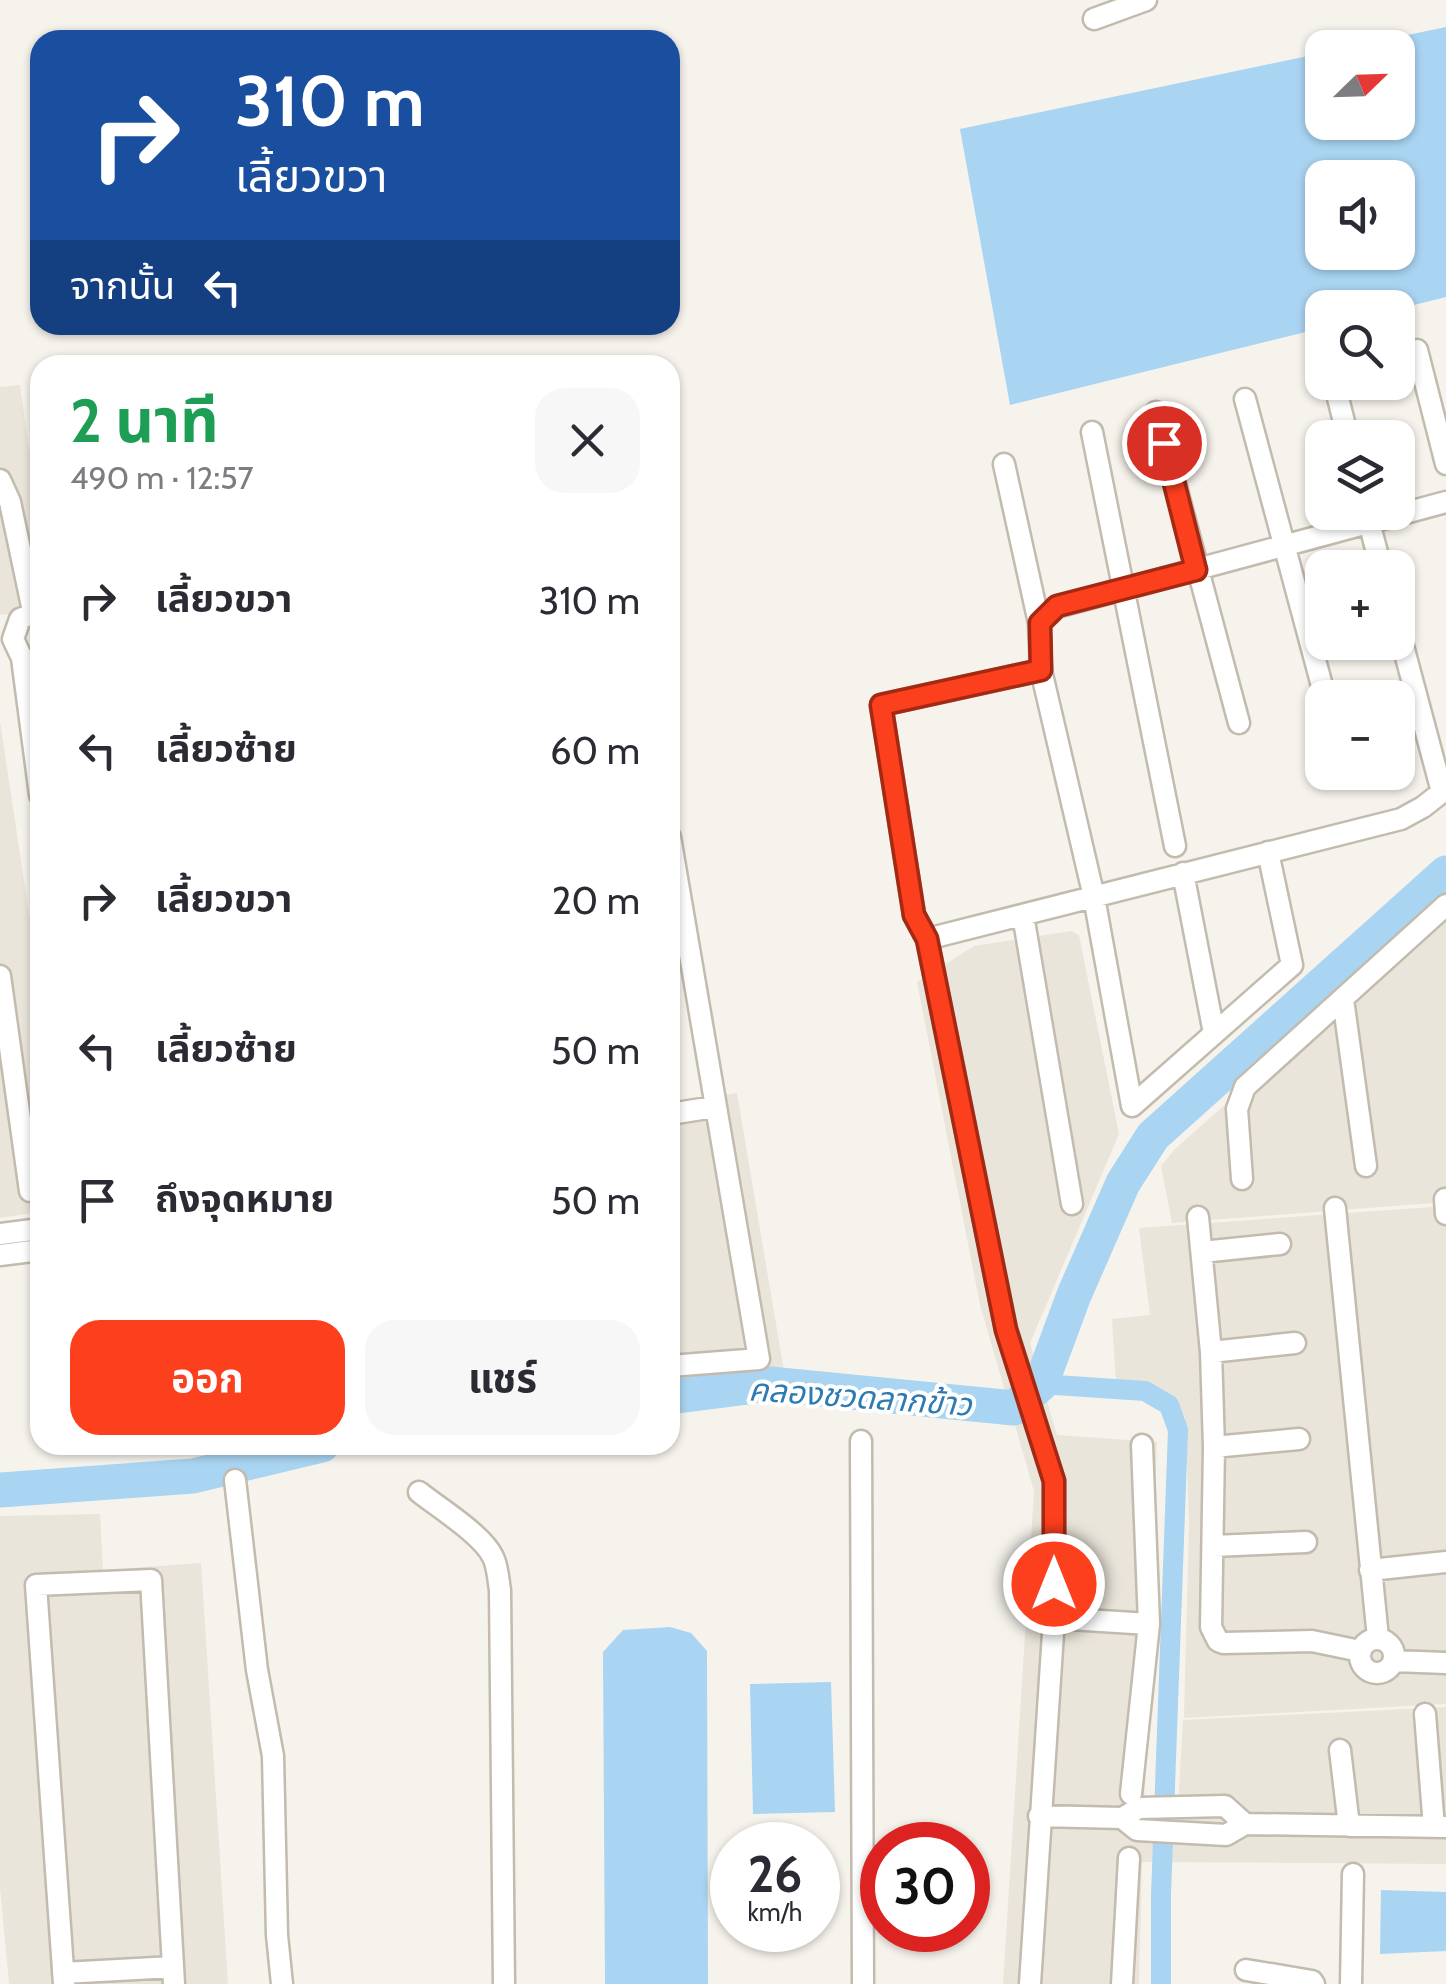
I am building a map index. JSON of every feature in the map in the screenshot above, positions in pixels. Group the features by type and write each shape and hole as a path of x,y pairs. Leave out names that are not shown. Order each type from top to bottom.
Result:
{"street":[{"path":"1094,18 1146,0"},
{"path":"1418,350 1446,464"},
{"path":"1246,399 1321,680"},
{"path":"1156,412 1239,723"},
{"path":"1092,432 1175,846"},
{"path":"1004,464 1040,623 1041,670 1094,897 1132,1106 1292,965 1268,852"},
{"path":"0,480 10,502 30,586"},
{"path":"1415,508 1446,502"},
{"path":"1040,623 1057,606 1332,530"},
{"path":"30,614 20,618 14,646 30,660"},
{"path":"927,939 1401,818 1424,807 1444,790 1407,660"},
{"path":"1030,1984 1054,1618 1054,1481 1006,1330 927,939 914,915 881,705 1041,670"},
{"path":"1183,874 1214,1033"},
{"path":"680,899 759,1360 680,1365"},
{"path":"1242,1179 1237,1109 1245,1086 1446,905"},
{"path":"1022,915 1072,1204"},
{"path":"0,976 30,1191"},
{"path":"1343,999 1366,1166"},
{"path":"680,1112 714,1107"},
{"path":"1445,1199 1446,1214"},
{"path":"1335,1208 1378,1638"},
{"path":"1198,1217 1211,1352 1214,1447 1210,1626 1218,1641 1312,1641 1360,1650"},
{"path":"0,1234 30,1230"},
{"path":"1202,1252 1280,1244"},
{"path":"0,1256 30,1252"},
{"path":"1211,1352 1294,1344"},
{"path":"1214,1447 1300,1439"},
{"path":"861,1441 863,1984"},
{"path":"1132,1813 1149,1624 1142,1445"},
{"path":"235,1480 256,1670 272,1756 282,1984"},
{"path":"419,1492 482,1543 496,1565 500,1590 504,1984"},
{"path":"1213,1546 1306,1542"},
{"path":"1370,1570 1446,1562"},
{"path":"151,1580 174,1976 63,1979 36,1585 151,1580"},
{"path":"1054,1618 1149,1624"},
{"path":"1378,1638 1391,1646 1393,1661 1389,1668 1375,1673 1362,1666 1360,1650 1378,1638"},
{"path":"1393,1661 1446,1662"},
{"path":"1132,1813 1226,1835 1245,1824 1440,1827 1425,1714"},
{"path":"1340,1750 1349,1826"},
{"path":"1040,1816 1225,1806 1245,1824"},
{"path":"1122,1984 1129,1858"},
{"path":"1352,1984 1353,1874"},
{"path":"1246,1970 1314,1984"}],"shaded area":[{"path":"20,385 30,455 30,612 0,615 0,387"},
{"path":"0,721 30,920 30,1214 0,1218"},
{"path":"1446,900 1446,1202 1172,1223 1161,1166 1175,1149 1341,1002"},
{"path":"1071,931 1079,935 1119,1134 1030,1343 1057,1435 1157,1442 1144,1809 1178,1807 1183,1720 1446,1707 1446,1864 1142,1862 1139,1984 1003,1984 1034,1491 980,1305 917,982 974,946"},
{"path":"737,1093 785,1377 680,1389 680,1101"},
{"path":"1446,1206 1446,1704 1184,1718 1189,1524 1185,1417 1165,1392 1116,1384 1112,1319 1150,1315 1139,1228"},
{"path":"100,1514 103,1570 201,1563 228,1984 9,1984 0,1887 0,1516"}],"water":[{"path":"1446,27 1446,297 1415,305 1415,290 1305,290 1305,332 1010,405 960,129 1305,57 1305,140 1415,140 1415,33"},
{"path":"670,1627 691,1633 707,1651 708,1984 605,1984 603,1652 623,1630"},
{"path":"831,1682 835,1812 753,1814 750,1684"},
{"path":"1381,1890 1446,1892 1446,1951 1380,1954"}],"waterway":[{"path":"680,1396 770,1384 1014,1408 1041,1384 1074,1295 1123,1183 1153,1136 1446,873"},
{"path":"1041,1384 1145,1391 1169,1405 1178,1430 1161,1984"},
{"name":"คลองชวดลากข้าว","path":"0,1490 193,1476 280,1455"}],"route":[{"path":"1054,1584 1054,1481 1006,1330 927,939 914,915 881,705 1041,670 1040,623 1057,606 1196,570 1164,443"}]}
